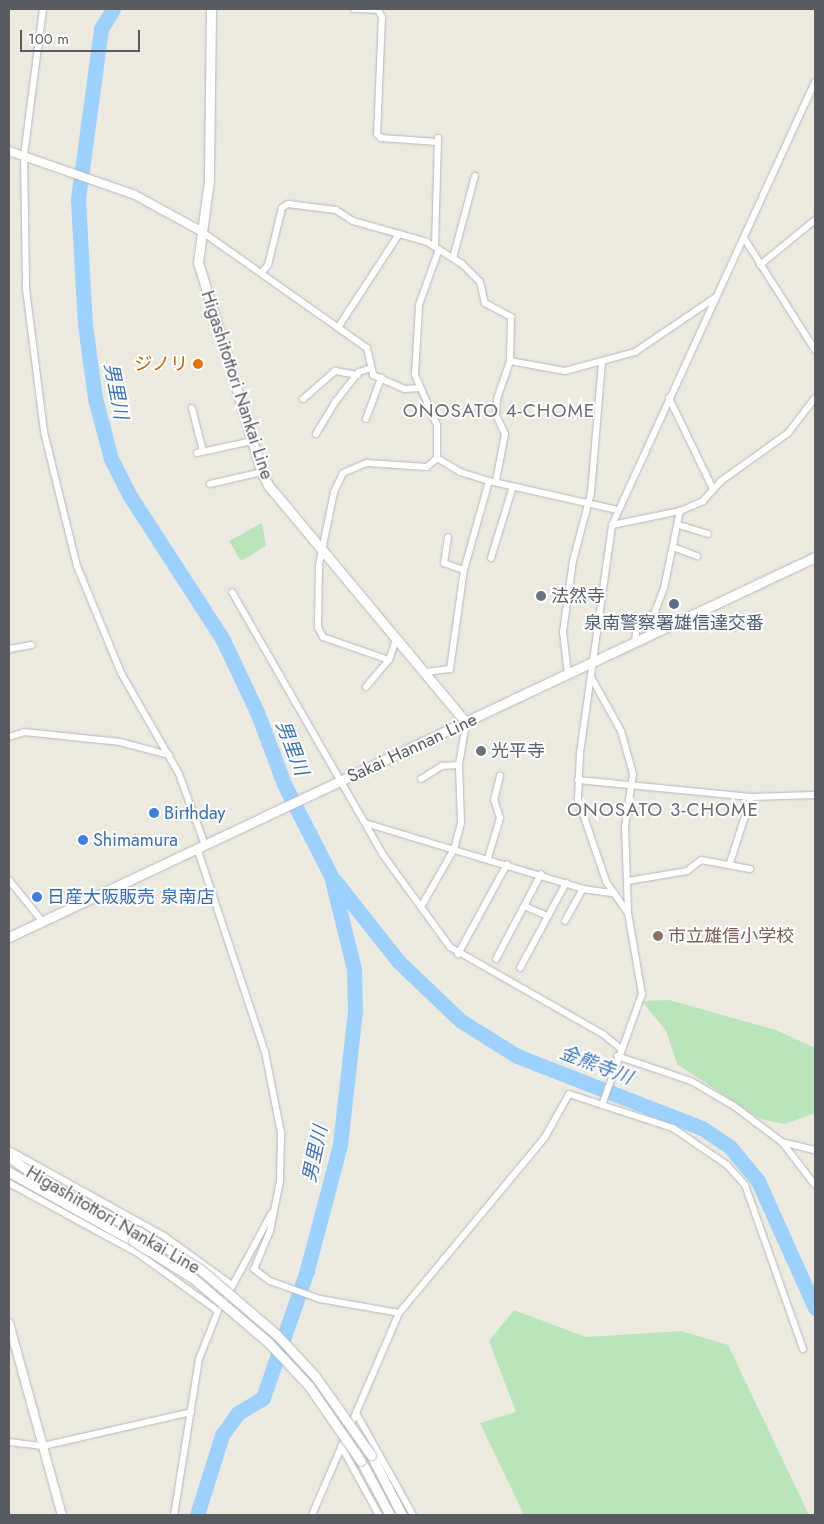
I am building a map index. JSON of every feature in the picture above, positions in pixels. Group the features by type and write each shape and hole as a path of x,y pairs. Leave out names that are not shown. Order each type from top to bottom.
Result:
{"main road":[{"name":"Higashitottori Nankai Line","path":"212,9 210,180 201,231 200,275 262,472 466,723"},
{"name":"Sakai Hannan Line","path":"9,937 815,557"},
{"name":"Higashitottori Nankai Line","path":"9,1157 47,1184 138,1231 200,1269 277,1335 315,1376 371,1455 402,1515"},
{"name":"Higashitottori Nankai Line","path":"9,1172 194,1279 269,1342 309,1386 361,1461 390,1515"}],"street":[{"path":"43,9 24,156 27,298 44,432 77,566 121,673 169,756 205,845 274,1090 281,1158 270,1231 254,1269 270,1281 320,1299 399,1313"},
{"path":"354,9 378,10 382,17 377,134 381,138 438,140 437,248 419,305 415,375 437,425 437,458"},
{"path":"628,914 613,893 582,816 578,780 612,525 815,82"},
{"path":"9,151 135,195 201,231 263,271 339,326 370,352 368,370"},
{"path":"453,258 476,176"},
{"path":"263,271 268,265 282,208 288,204 336,210 354,221 399,234 437,248 453,258 480,282 485,303 511,316 510,361 497,399 497,420 505,434 464,570 450,669 426,672"},
{"path":"760,265 815,220"},
{"path":"339,326 399,234"},
{"path":"744,238 815,350"},
{"path":"510,361 565,372 602,363 635,352 716,297"},
{"path":"568,674 563,632 596,457 602,363"},
{"path":"303,399 335,370 358,375"},
{"path":"368,370 404,389 420,388"},
{"path":"316,434 358,375 368,370"},
{"path":"366,419 381,378"},
{"path":"669,398 713,489"},
{"path":"612,525 680,510 703,501 713,489 788,433 815,398"},
{"path":"192,408 200,452 252,441"},
{"path":"437,458 460,472 586,505 618,510"},
{"path":"389,660 323,637 318,627 322,546 343,473 367,463 426,467 437,458"},
{"path":"210,484 262,472"},
{"path":"491,558 513,486"},
{"path":"635,642 637,623 650,617 657,606 672,547 680,525 680,510"},
{"path":"680,525 708,534"},
{"path":"448,537 444,562 464,570"},
{"path":"672,547 698,556"},
{"path":"232,592 364,823 421,907 458,954 604,1035 620,1048"},
{"path":"366,687 389,660 397,637"},
{"path":"9,649 32,645"},
{"path":"591,677 621,731 632,785 625,826 628,914 642,994 620,1048 602,1102"},
{"path":"421,907 454,849 461,823 459,765 466,723"},
{"path":"9,737 24,732 120,742 169,756"},
{"path":"421,779 442,766 459,765"},
{"path":"488,858 500,818 494,800 500,776"},
{"path":"578,780 751,797 815,795"},
{"path":"730,864 751,797"},
{"path":"364,823 488,858 583,889 613,893"},
{"path":"628,881 687,871 701,860 750,869"},
{"path":"458,954 507,864"},
{"path":"496,959 541,874"},
{"path":"9,880 42,921"},
{"path":"520,968 566,883"},
{"path":"565,921 583,889"},
{"path":"524,906 548,916"},
{"path":"617,1057 704,1088 782,1142 815,1185"},
{"path":"312,1515 399,1313 545,1137 569,1094 602,1102 673,1128 727,1165 745,1185 803,1349"},
{"path":"782,1142 815,1150"},
{"path":"9,1150 164,1236 232,1285"},
{"path":"9,1183 139,1254 218,1311"},
{"path":"174,1515 199,1359 218,1311 274,1209"},
{"path":"9,1323 62,1515"},
{"path":"9,1442 43,1446 191,1412"},
{"path":"356,1413 413,1515"},
{"path":"341,1446 379,1515"}],"green space":[{"path":"262,523 266,546 241,561 229,541"},
{"path":"669,1000 776,1030 815,1048 815,1113 785,1124 760,1119 677,1064 666,1031 642,1001"},
{"path":"514,1310 586,1337 681,1331 728,1345 809,1515 524,1515 480,1423 516,1412 489,1341"}],"waterway":[{"name":"男里川","path":"113,9 101,29 78,200 85,325 95,398 111,459 130,496 222,638 257,712 284,784 331,876 354,969 355,1011 340,1145 307,1270 263,1398 238,1413 222,1435 197,1515"},
{"name":"金熊寺川","path":"335,881 399,962 461,1021 517,1056 702,1128 730,1147 758,1181 815,1308"}],"place":[{"name":"ジノリ","path":"198,364"},
{"name":"法然寺","path":"541,596"},
{"name":"泉南警察署雄信達交番","path":"674,604"},
{"name":"光平寺","path":"481,751"},
{"name":"Birthday","path":"154,813"},
{"name":"Shimamura","path":"83,840"},
{"name":"日産大阪販売 泉南店","path":"37,897"},
{"name":"市立雄信小学校","path":"658,936"}],"district":[{"name":"ONOSATO 4-CHOME","path":"499,411"},
{"name":"ONOSATO 3-CHOME","path":"663,810"}]}
